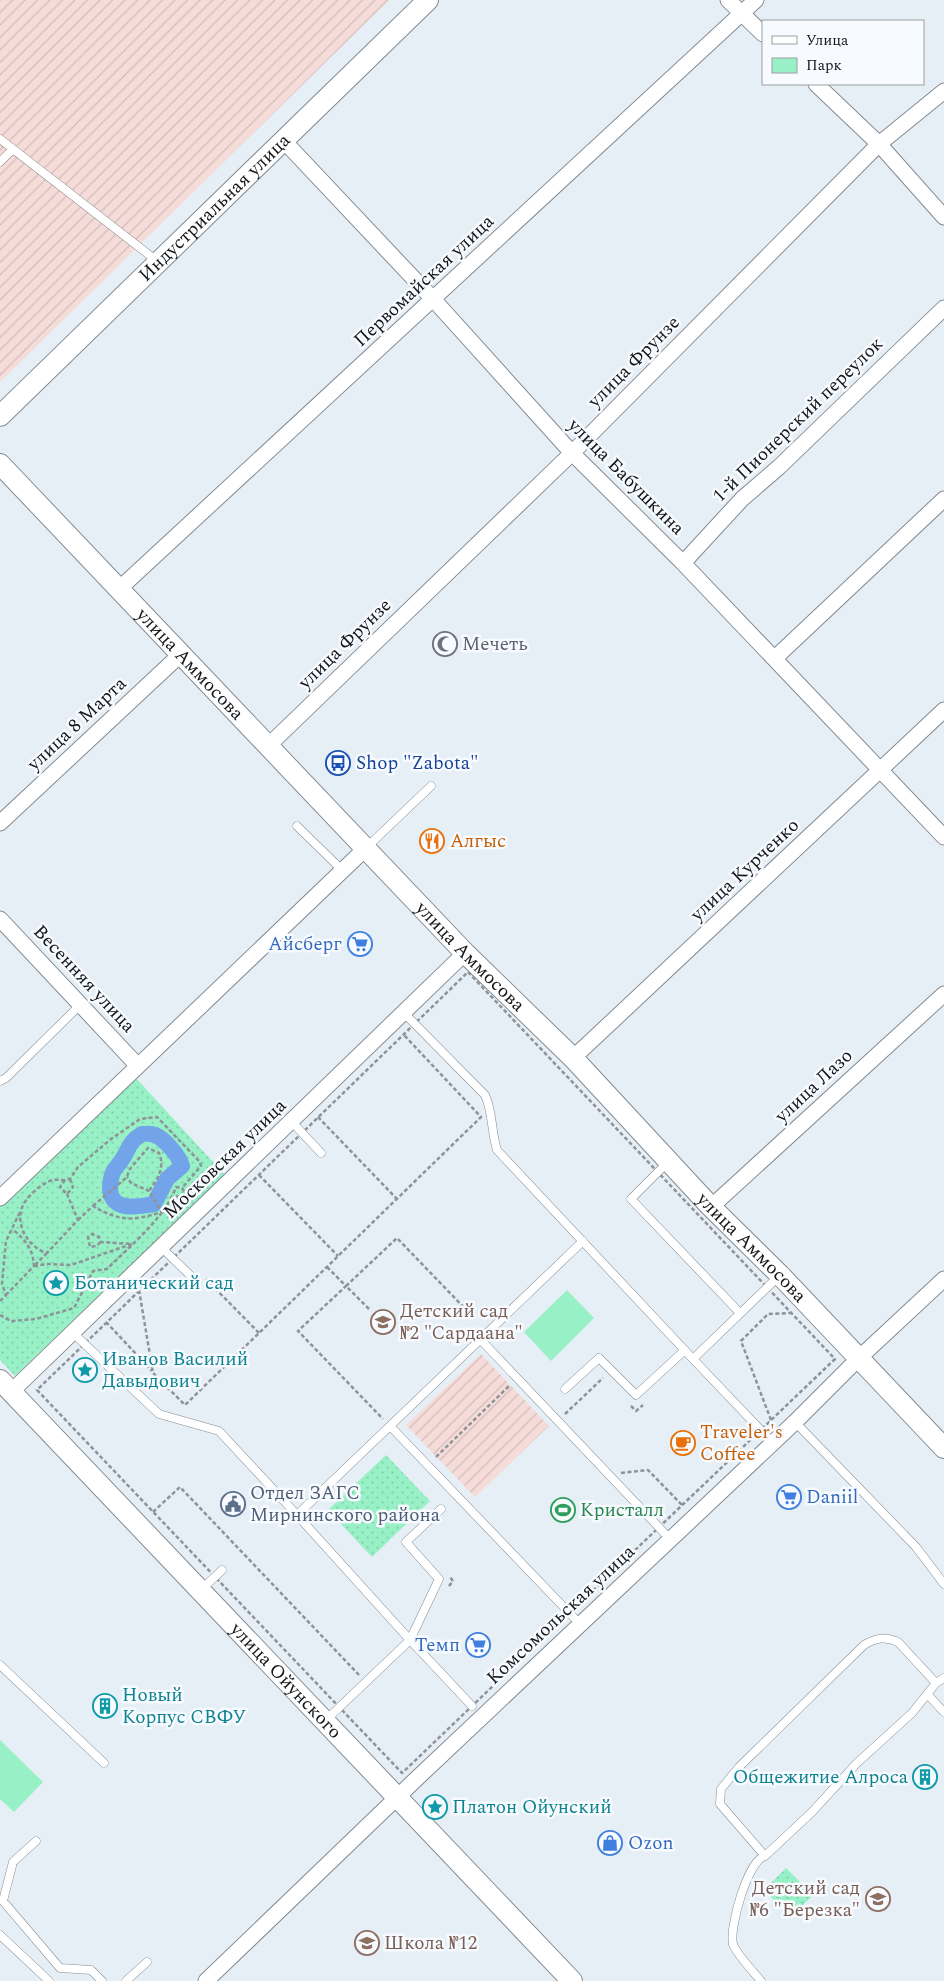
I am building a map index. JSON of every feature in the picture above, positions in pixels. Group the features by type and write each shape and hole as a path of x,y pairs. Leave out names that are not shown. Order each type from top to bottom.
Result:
{"main road":[{"name":"Индустриальная улица","path":"0,416 428,0"},
{"name":"улица Аммосова","path":"0,464 365,849 465,953 573,1058 669,1162 780,1275 944,1448"},
{"name":"улица Ойунского","path":"6,1385 396,1798 572,1981"}],"street":[{"path":"728,0 762,33"},
{"name":"Первомайская улица","path":"119,590 756,0"},
{"path":"817,85 879,144 944,217"},
{"name":"улица Фрунзе","path":"268,746 572,453 879,144 944,91"},
{"name":"улица Бабушкина","path":"284,140 434,299 572,453 683,563 944,837"},
{"name":"1-й Пионерский переулок","path":"683,563 742,499 779,467 944,308"},
{"path":"774,658 944,499"},
{"name":"улица 8 Марта","path":"0,823 180,654"},
{"name":"улица Курченко","path":"573,1058 944,710"},
{"path":"0,1198 365,849"},
{"name":"Весенняя улица","path":"0,920 138,1066"},
{"name":"Московская улица","path":"6,1385 74,1334 465,953"},
{"name":"улица Лазо","path":"712,1207 944,994"},
{"name":"Комсомольская улица","path":"206,1981 396,1798 944,1279"}],"lane":[{"path":"0,139 158,262"},
{"path":"0,162 14,149"},
{"path":"365,849 431,786"},
{"path":"297,826 342,870"},
{"path":"0,1081 6,1078 80,1005"},
{"path":"404,1013 485,1094 490,1105 493,1135 497,1150 773,1443"},
{"path":"292,1122 321,1152"},
{"path":"669,1162 631,1199 740,1313"},
{"path":"297,1514 388,1424 583,1241"},
{"path":"162,1248 195,1280"},
{"path":"692,1358 780,1275"},
{"path":"74,1334 159,1414 220,1431 472,1706"},
{"path":"480,1339 670,1539"},
{"path":"565,1389 599,1358 636,1395 685,1350"},
{"path":"795,1422 916,1547 944,1584"},
{"path":"388,1424 580,1624"},
{"path":"324,1722 410,1640 439,1579 406,1542 441,1509"},
{"path":"201,1590 222,1570"},
{"path":"765,1856 720,1804 721,1789 739,1767 864,1645 874,1640 890,1638 898,1642 936,1683"},
{"path":"0,1665 104,1763"},
{"path":"761,1981 751,1971 733,1945 736,1912 753,1868 758,1860 765,1856 812,1812 857,1763 912,1713 936,1683 944,1678"},
{"path":"928,1695 944,1712"},
{"path":"36,1842 13,1862 1,1902 60,1968 91,1970 102,1981"},
{"path":"0,1935 49,1981"},
{"path":"126,1981 147,1962"}],"path":[{"path":"106,1322 186,1404 481,1117 404,1035"},
{"path":"70,1180 78,1167 111,1139 140,1119 157,1117 200,1162 200,1166 182,1188"},
{"path":"318,1117 397,1199"},
{"path":"0,1301 78,1220 127,1177 129,1170 148,1148 159,1153 162,1161 160,1173 149,1191"},
{"path":"258,1175 338,1256"},
{"path":"127,1177 131,1183 149,1191 162,1212"},
{"path":"6,1295 2,1284 6,1241 21,1210 35,1189 51,1180 70,1180"},
{"path":"65,1180 60,1187 67,1194 78,1220"},
{"path":"67,1194 73,1187 70,1180"},
{"path":"0,1315 12,1321 36,1319 74,1308 93,1271 107,1269 162,1212 176,1188 182,1188"},
{"path":"173,1196 182,1197 185,1193 182,1188"},
{"path":"93,1206 108,1214 125,1219 138,1219 162,1212"},
{"path":"21,1210 24,1234 30,1243 47,1253"},
{"path":"12,1229 21,1236 31,1250 34,1266"},
{"path":"101,1242 98,1237 92,1234 88,1237 90,1247 96,1246 101,1242 132,1244"},
{"path":"388,1424 298,1331 397,1238 475,1319"},
{"path":"34,1266 48,1264 72,1265 132,1244"},
{"path":"179,1252 186,1258"},
{"path":"327,1267 369,1309"},
{"path":"206,1279 259,1333"},
{"path":"140,1290 153,1372"},
{"path":"771,1420 740,1341 768,1314 792,1313"},
{"path":"562,1417 604,1377 610,1384"},
{"path":"427,1465 517,1378"},
{"path":"630,1404 636,1411 649,1399"},
{"path":"614,1474 648,1470 682,1505"},
{"path":"153,1512 180,1487 359,1675 352,1681"},
{"path":"446,1588 453,1581 447,1574"}],"shaded area":[{"path":"0,0 389,0 0,382"},
{"path":"481,1354 549,1426 475,1497 406,1425"}],"green space":[{"name":"Ботанический сад","path":"135,1077 225,1175 15,1376 0,1360 0,1205"},
{"path":"567,1290 594,1318 551,1361 524,1332"},
{"path":"386,1455 430,1501 372,1557 328,1510"},
{"path":"0,1740 43,1782 14,1812 0,1799"},
{"path":"786,1868 813,1895 791,1917 764,1890"}],"waterway":[{"path":"142,1134 153,1134 163,1140 175,1153 182,1166 167,1179 154,1204 133,1207 120,1205 115,1201 110,1189 112,1175 132,1142 142,1134"}],"place":[{"name":"Мечеть","path":"445,644"},
{"name":"Shop \"Zabota\"","path":"338,763"},
{"name":"Алгыс","path":"432,841"},
{"name":"Айсберг","path":"360,944"},
{"name":"Ботанический сад","path":"56,1283"},
{"name":"Детский сад №2 \"Сардаана\"","path":"383,1322"},
{"name":"Иванов Василий Давыдович","path":"85,1370"},
{"name":"Traveler's Coffee","path":"683,1443"},
{"name":"Daniil","path":"789,1497"},
{"name":"Отдел ЗАГС Мирнинского района","path":"233,1504"},
{"name":"Кристалл","path":"563,1510"},
{"name":"Темп","path":"478,1645"},
{"name":"Новый Корпус СВФУ","path":"105,1706"},
{"name":"Общежитие Алроса","path":"925,1777"},
{"name":"Платон Ойунский","path":"435,1807"},
{"name":"Ozon","path":"610,1843"},
{"name":"Детский сад №6 \"Березка\"","path":"878,1899"},
{"name":"Школа №12","path":"367,1943"}]}
